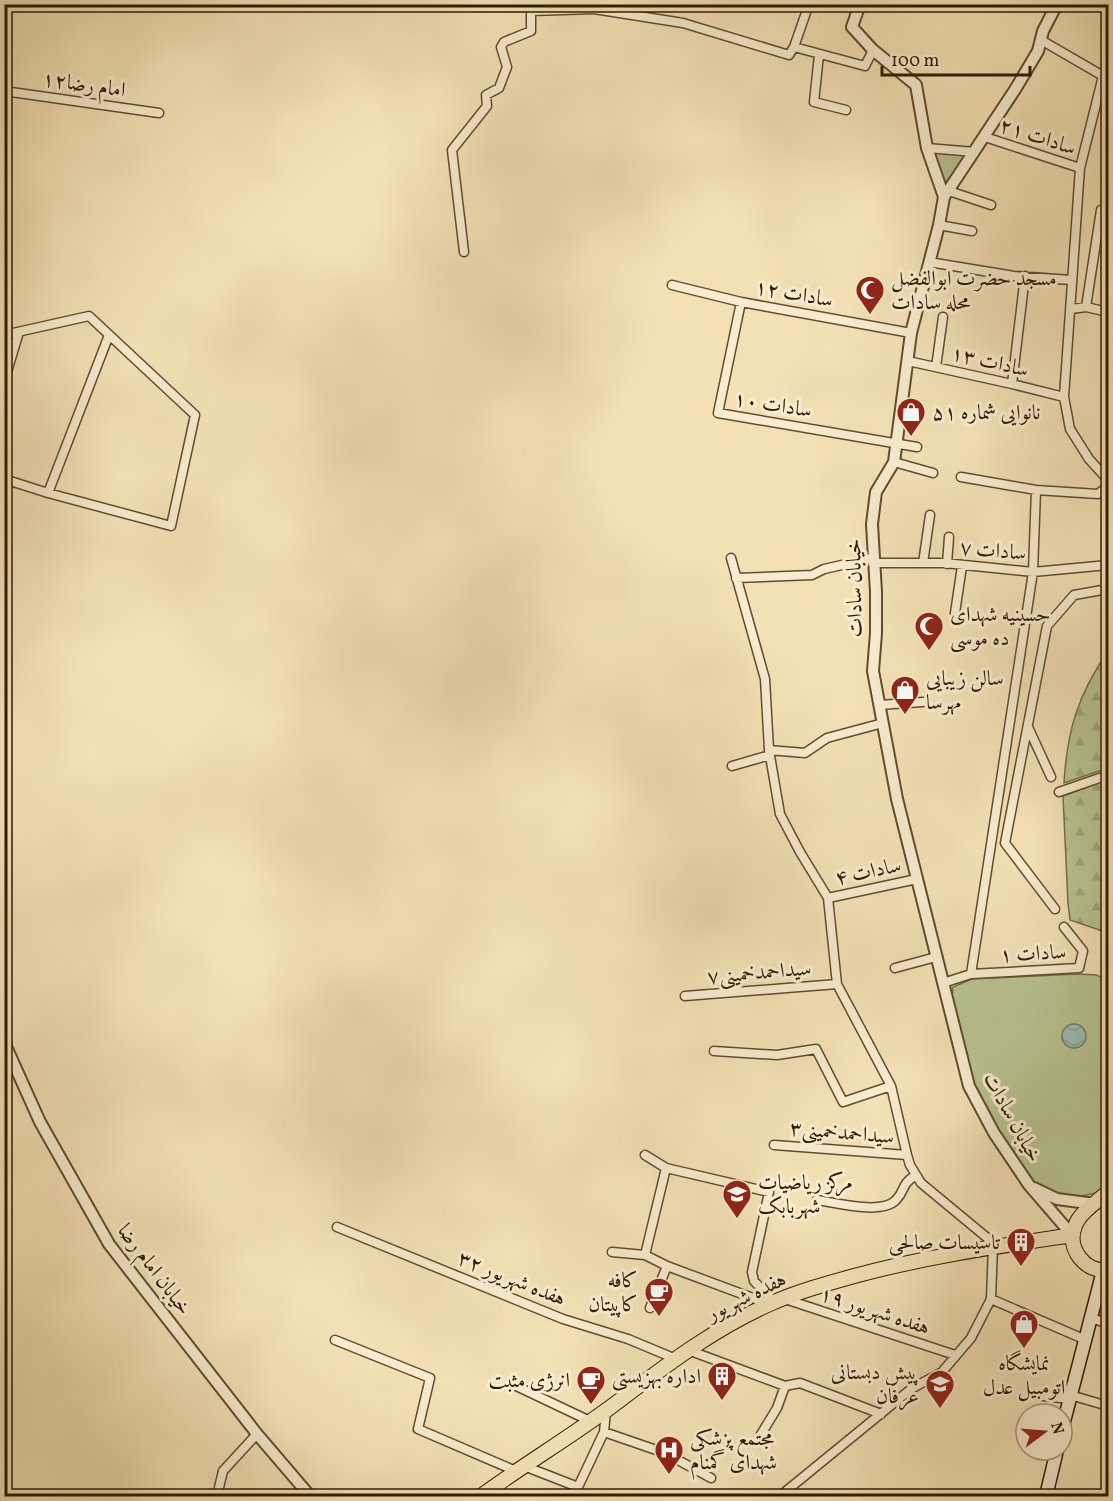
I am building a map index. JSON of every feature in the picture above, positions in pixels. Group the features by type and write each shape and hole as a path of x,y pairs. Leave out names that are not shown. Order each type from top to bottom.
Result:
{"main road":[{"path":"1068,1402 1106,1271 1093,1269 1084,1263 1077,1255 1072,1235 1081,1216 1108,1192"},
{"name":"هفده شهریور","path":"481,1497 688,1350 775,1301 824,1284 902,1263 1072,1235"},
{"path":"1046,1497 1054,1462"}],"street":[{"path":"791,51 809,4"},
{"path":"860,4 852,27 873,50 916,85 927,148 947,194 991,205"},
{"name":"خیابان سادات","path":"1057,4 1043,31 1038,51 947,194 911,333 894,462 876,492 872,524 876,592 873,671 897,799 969,1086 994,1133 1029,1185 1072,1235"},
{"path":"464,252 452,150 487,106 486,95 499,88 507,67 501,47 504,42 531,32 531,10 593,7 683,23 791,51 865,66 873,50"},
{"path":"1041,40 1106,72 1080,168 1064,397 1070,429 1089,459 1108,480"},
{"path":"819,55 814,102 846,110"},
{"name":"امام رضا۱۲","path":"4,91 159,113"},
{"name":"سادات ۲۱","path":"984,137 1080,168"},
{"path":"927,148 975,152"},
{"path":"1086,307 1101,210"},
{"path":"939,225 972,231"},
{"path":"929,262 1025,276 1072,280"},
{"path":"1012,384 1025,276"},
{"name":"سادات ۱۲","path":"672,285 741,302 911,333"},
{"name":"سادات ۱۰","path":"741,302 718,413 897,443"},
{"path":"1071,309 1086,307 1108,312"},
{"path":"4,335 89,315 195,415 171,526 4,479"},
{"path":"936,367 943,318"},
{"path":"4,382 20,332"},
{"path":"48,493 109,335"},
{"name":"سادات ۱۳","path":"908,361 1064,397"},
{"path":"897,443 917,447"},
{"path":"894,462 933,473"},
{"path":"961,477 1036,490 1098,494 1108,486"},
{"path":"971,974 1033,572 1036,490"},
{"path":"923,563 930,515"},
{"path":"947,564 949,537"},
{"path":"731,558 765,679 769,753 780,814 828,898 837,984 891,1086 907,1155 916,1175 921,1183 995,1246 991,1299 971,1338 942,1372 911,1389 780,1497"},
{"name":"سادات ۷","path":"736,578 812,575 824,569 873,561 947,564 1033,572 1108,565"},
{"path":"956,613 962,566"},
{"path":"1055,909 1005,843 1047,626 1074,595 1108,588"},
{"path":"879,705 923,702"},
{"path":"732,766 769,753 805,753 827,738 883,723"},
{"path":"1028,727 1052,777"},
{"path":"1059,792 1108,775"},
{"name":"سادات ۴","path":"828,898 917,879"},
{"name":"سادات ۱","path":"943,983 971,974 1079,968 1083,951 1064,927"},
{"path":"895,968 936,957"},
{"name":"سیداحمدخمینی۷","path":"685,996 837,984"},
{"name":"خیابان امام رضا","path":"4,1042 40,1122 109,1244 256,1434 310,1497"},
{"path":"714,1051 777,1055 816,1049 843,1102 891,1086"},
{"name":"سیداحمدخمینی۳","path":"774,1145 907,1155"},
{"path":"645,1155 666,1167 769,1192 753,1272 754,1281 775,1301"},
{"path":"645,1256 666,1167"},
{"path":"818,1200 860,1207 890,1206 901,1195 902,1187 916,1175"},
{"path":"1029,1185 1057,1199 1095,1204"},
{"name":"هفده شهریور ۳۲","path":"337,1227 563,1319 628,1339 676,1359"},
{"name":"هفده شهریور ۱۹","path":"612,1252 645,1256 667,1266 775,1301 955,1355"},
{"path":"650,1308 667,1266"},
{"path":"991,1299 1086,1340"},
{"path":"1092,1318 1108,1324"},
{"path":"335,1340 430,1378 418,1429 520,1468 578,1487"},
{"path":"688,1350 785,1386 800,1383 881,1414"},
{"path":"512,1384 590,1421"},
{"path":"757,1441 777,1408 785,1386"},
{"path":"1035,1395 1069,1397 1108,1406"},
{"path":"577,1497 578,1487 604,1432 606,1410"},
{"path":"604,1432 665,1454 711,1478"},
{"path":"217,1497 223,1471 256,1434"}],"green space":[{"path":"931,151 968,154 945,184"},
{"path":"1108,651 1108,768 1064,783 1068,746 1076,714 1089,683"},
{"path":"1108,779 1108,933 1070,920 1063,796"},
{"path":"1097,975 1108,983 1108,1184 1096,1193 1072,1198 1060,1196 1032,1181 995,1128 973,1082 952,999 953,987 972,979"}],"water":[{"path":"1074,1024 1082,1028 1086,1036 1082,1044 1074,1048 1066,1044 1062,1036 1066,1028"}],"place":[{"name":"مسجد حضرت ابوالفضل محله سادات","path":"870,316"},
{"name":"نانوایی شماره ۵۱","path":"911,438"},
{"name":"حسینیه شهدای ده موسی","path":"929,652"},
{"name":"سالن زیبایی مهرسا","path":"905,716"},
{"name":"مرکز ریاضیات شهربابک","path":"737,1220"},
{"name":"تاسیسات صالحی","path":"1021,1268"},
{"name":"کافه کاپیتان","path":"659,1318"},
{"name":"نمایشگاه اتومبیل عدل","path":"1024,1350"},
{"name":"اداره بهزیستی","path":"722,1402"},
{"name":"انرژی مثبت","path":"591,1406"},
{"name":"پیش دبستانی عرفان","path":"940,1410"},
{"name":"مجتمع پزشکی شهدای گمنام","path":"669,1476"}]}
